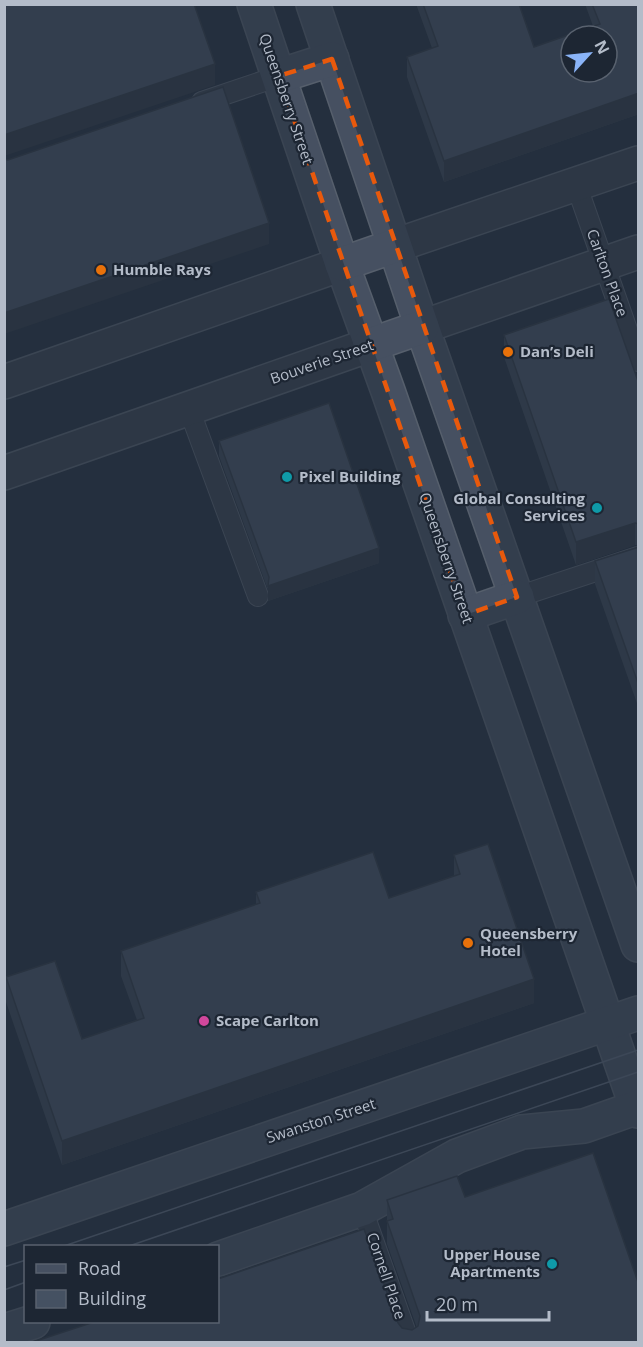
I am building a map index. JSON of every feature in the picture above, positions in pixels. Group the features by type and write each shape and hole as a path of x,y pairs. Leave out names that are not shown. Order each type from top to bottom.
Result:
{"main road":[{"name":"Queensberry Street","path":"254,4 370,345 638,1108"},
{"path":"313,4 422,327 639,945"},
{"path":"279,76 332,59"},
{"path":"342,264 394,246"},
{"name":"Bouverie Street","path":"370,345 422,327"},
{"path":"465,615 517,597"},
{"name":"Swanston Street","path":"4,1229 639,1013"},
{"path":"219,1259 362,1209 457,1156 522,1132 584,1126 638,1108"},
{"path":"4,1331 30,1323"}],"street":[{"path":"394,246 639,163"},
{"name":"Bouverie Street","path":"422,327 639,252"},
{"path":"4,382 342,264"},
{"name":"Bouverie Street","path":"4,473 370,345"}],"lane":[{"path":"180,109 279,76"},
{"name":"Carlton Place","path":"576,184 639,361"},
{"path":"189,409 258,596"},
{"path":"517,597 639,557"},
{"name":"Cornell Place","path":"362,1209 409,1342"}],"highlighted area":[{"path":"332,59 517,597 465,615 279,76"}],"building":[{"path":"4,4 194,4 215,64 4,135"},
{"path":"423,4 519,4 534,47 559,38 559,84 619,84 619,24 600,24 592,4 639,4 639,93 444,161 407,57 438,46"},
{"path":"223,87 269,223 4,313 4,159 8,160"},
{"path":"609,299 639,384 639,524 635,523 576,542 504,335"},
{"path":"329,403 379,548 268,586 269,577 219,441"},
{"path":"639,547 639,686 595,561"},
{"path":"488,844 534,979 62,1141 6,977 55,961 82,1039 144,1018 121,951 260,903 256,892 373,852 389,898 460,874 454,855"},
{"path":"593,1153 639,1285 639,1342 33,1342 91,1323 219,1323 219,1279 364,1229 398,1323 402,1328 412,1330 418,1326 420,1316 387,1221 393,1219 387,1200 457,1176 465,1197"}],"tram line":[{"path":"67,1245 638,1050"},
{"path":"132,1245 638,1072"},
{"path":"4,1267 24,1261"},
{"path":"4,1290 24,1283"}],"place":[{"name":"Humble Rays","path":"101,270"},
{"name":"Dan’s Deli","path":"508,352"},
{"name":"Pixel Building","path":"287,477"},
{"name":"Global Consulting Services","path":"597,508"},
{"name":"Queensberry Hotel","path":"468,943"},
{"name":"Scape Carlton","path":"204,1021"},
{"name":"Upper House Apartments","path":"552,1264"}]}
